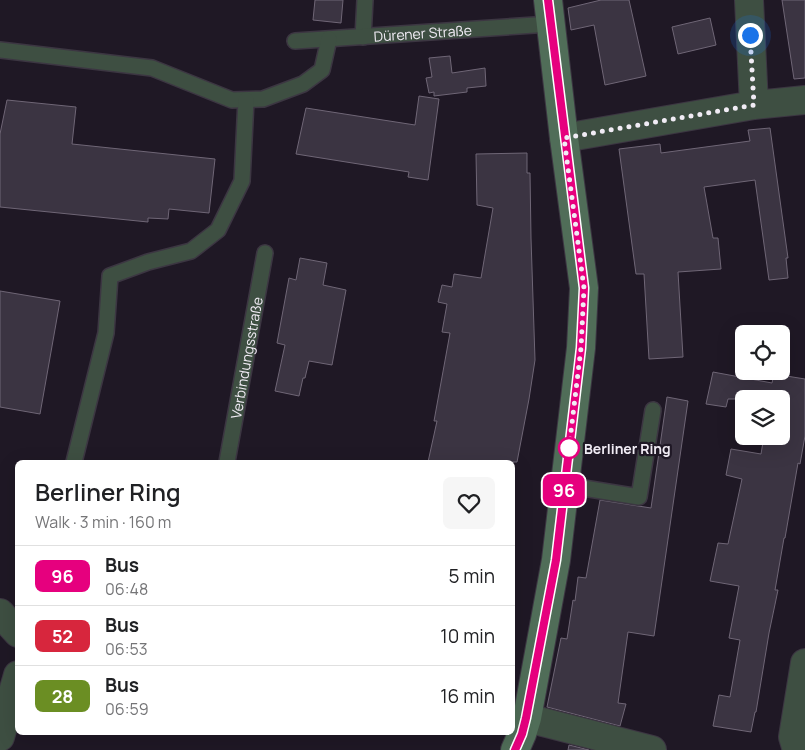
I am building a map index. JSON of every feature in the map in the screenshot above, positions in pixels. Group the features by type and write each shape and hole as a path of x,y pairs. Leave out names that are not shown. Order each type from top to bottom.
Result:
{"street":[{"path":"748,0 754,105"},
{"name":"Dürener Straße","path":"519,733 556,560 581,348 584,288 549,12"},
{"path":"564,138 754,105 805,100"},
{"path":"0,613 15,630"},
{"path":"797,750 793,737 805,663"},
{"path":"0,737 15,685"},
{"path":"519,733 652,750"}],"lane":[{"path":"363,37 365,0"},
{"name":"Dürener Straße","path":"295,41 363,37 549,12"},
{"path":"0,50 152,68 232,100 246,100 263,99 303,84 322,70 329,39"},
{"path":"74,460 106,333 110,276 148,262 192,251 218,230 242,181 246,100"},
{"name":"Verbindungsstraße","path":"227,460 265,253"},
{"path":"565,485 639,497 653,410"}],"building":[{"path":"315,0 343,0 341,23 313,20"},
{"path":"601,0 629,0 646,76 605,85 594,25 571,30 568,8"},
{"path":"782,0 805,0 805,78 794,79"},
{"path":"710,18 716,45 678,54 672,27"},
{"path":"450,56 452,73 485,68 486,86 467,88 467,92 434,96 434,92 429,93 426,78 432,77 429,58"},
{"path":"419,96 439,99 428,180 408,177 409,172 296,154 306,108 415,125"},
{"path":"7,100 76,107 72,144 215,159 209,213 169,209 168,219 148,218 148,222 0,207 0,134"},
{"path":"770,128 788,258 786,258 788,278 769,280 755,180 704,187 713,238 718,238 721,269 678,272 683,357 649,359 644,274 636,274 619,149 660,144 661,153 750,141 748,130"},
{"path":"527,153 527,173 530,173 535,360 517,462 515,460 428,460 437,421 434,421 450,333 442,332 447,304 438,302 442,285 452,287 454,274 481,278 493,208 477,205 476,154"},
{"path":"300,258 327,263 323,285 346,290 332,365 309,361 299,396 275,391 285,345 277,343 289,278 296,280"},
{"path":"0,291 60,301 40,414 0,407"},
{"path":"713,372 735,376 735,380 756,380 772,383 773,380 790,380 790,377 805,379 805,436 784,538 775,590 778,590 751,732 713,726 719,695 730,697 740,640 729,638 739,586 710,581 718,543 728,544 742,479 726,475 731,449 761,454 762,445 790,445 790,390 735,390 735,399 728,399 726,407 706,404"},
{"path":"667,397 688,401 654,636 628,632 618,703 626,704 620,726 547,707 561,638 567,639 578,577 586,578 600,500 651,508"},
{"path":"569,745 589,750 568,750"}],"bus line":[{"name":"96","path":"515,750 526,718 556,560 581,348 584,288 548,0"}],"place":[{"name":"Berliner Ring","path":"569,448"}],"route":[{"path":"569,448 581,348 584,288 564,138 754,105 750,35"}]}
